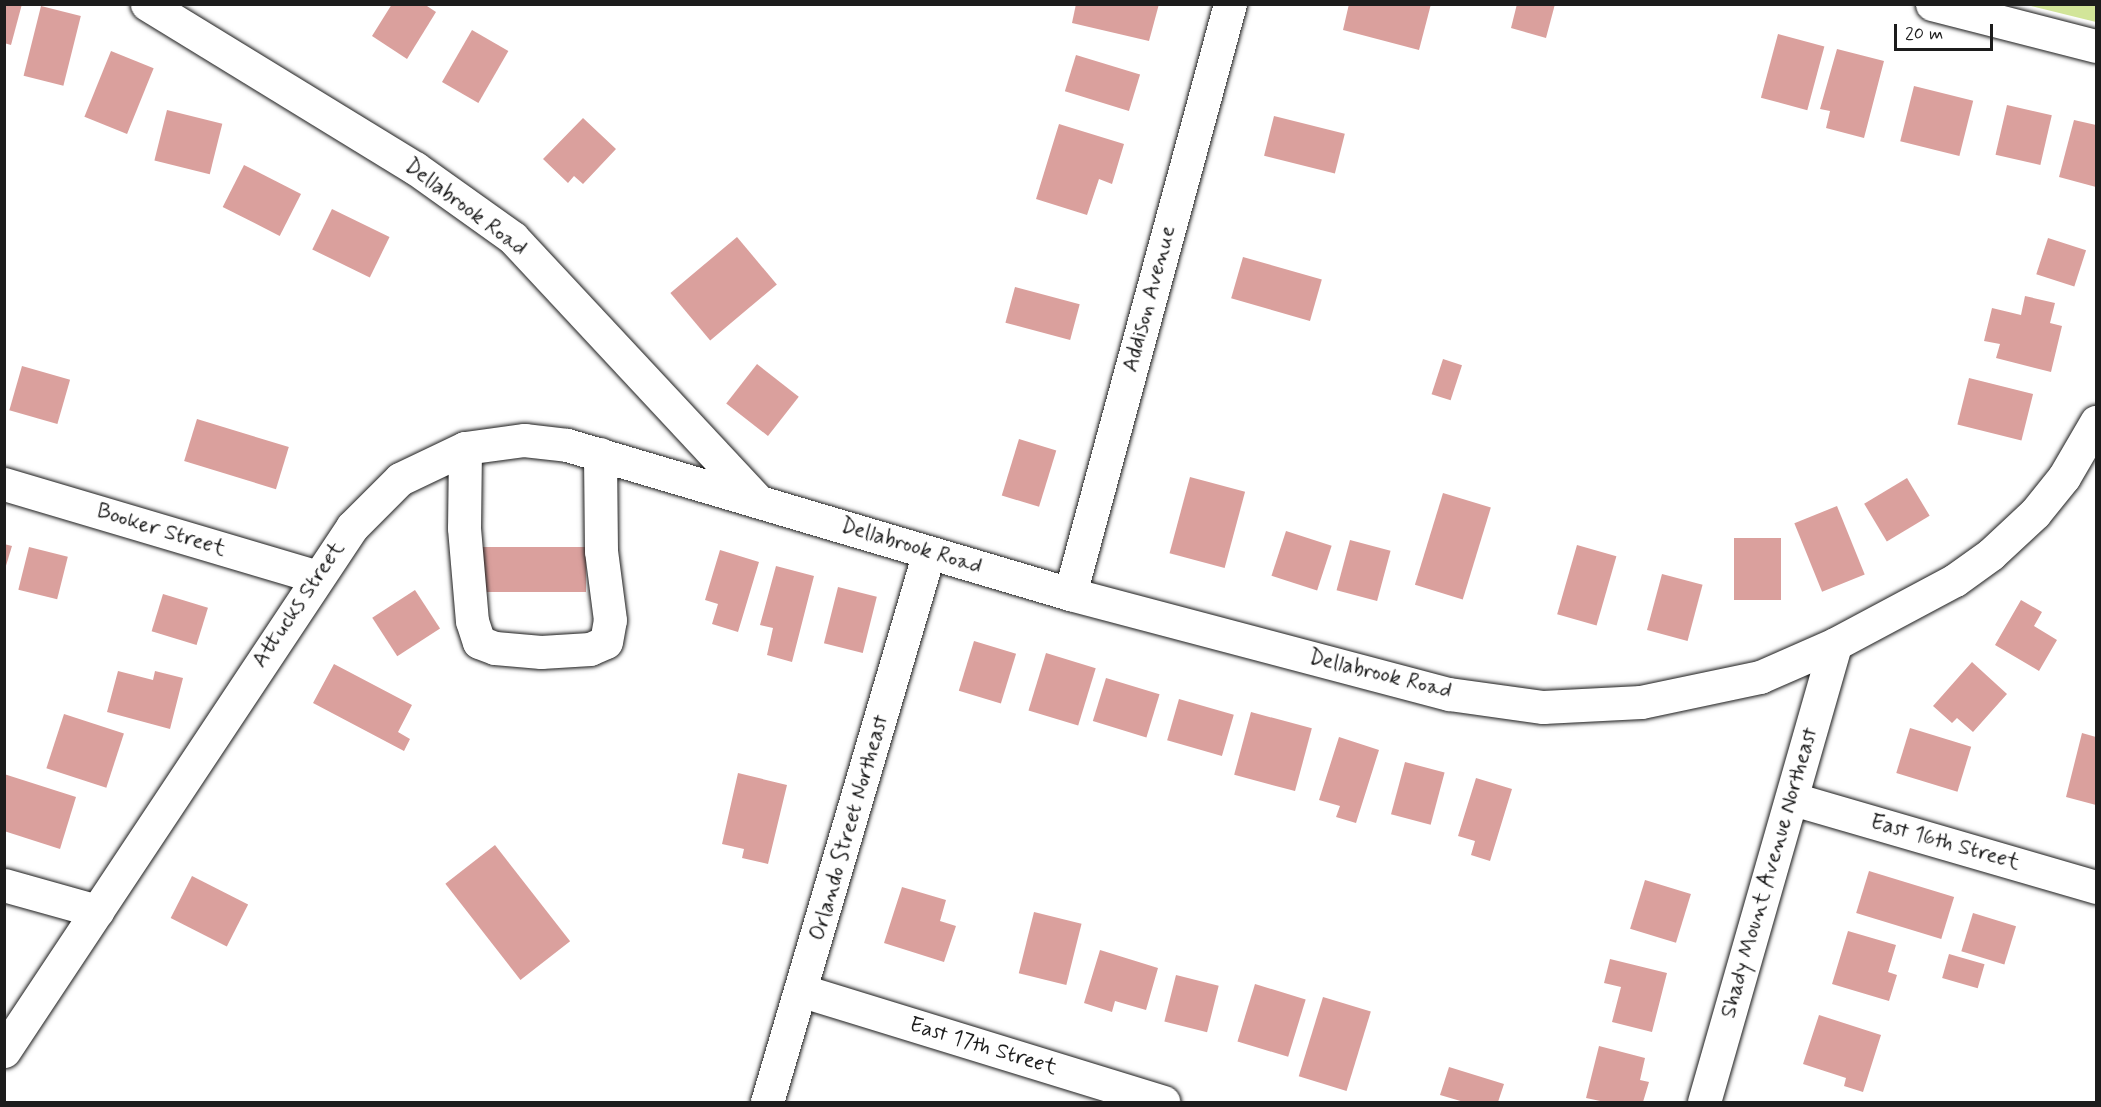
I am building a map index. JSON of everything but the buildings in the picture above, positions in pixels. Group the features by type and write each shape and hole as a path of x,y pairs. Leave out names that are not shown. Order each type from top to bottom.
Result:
{"street":[{"name":"Dellabrook Road","path":"147,4 416,168 513,238 757,500 1070,594 1449,694 1543,707 1641,702 1760,677 1835,644 1955,580 1991,554 2035,513 2064,477 2097,422"},
{"name":"Addison Avenue","path":"1070,594 1230,4"},
{"path":"1932,4 2097,46"},
{"name":"Attucks Street","path":"4,1052 316,577 352,527 384,493 418,468 465,448 524,440 567,445 757,500"},
{"path":"465,448 464,528 472,621 479,642 495,648 541,652 590,649 606,642 610,620 601,551 600,454"},
{"name":"Booker Street","path":"4,484 316,577"},
{"name":"Orlando Street Northeast","path":"767,1102 803,991 929,552"},
{"name":"Shady Mount Avenue Northeast","path":"1704,1102 1793,799 1835,644"},
{"name":"East 16th Street","path":"1793,799 2097,887"},
{"path":"4,885 97,911"},
{"name":"East 17th Street","path":"803,991 1163,1102"}],"green space":[{"path":"2027,5 2096,5 2096,22"}]}
